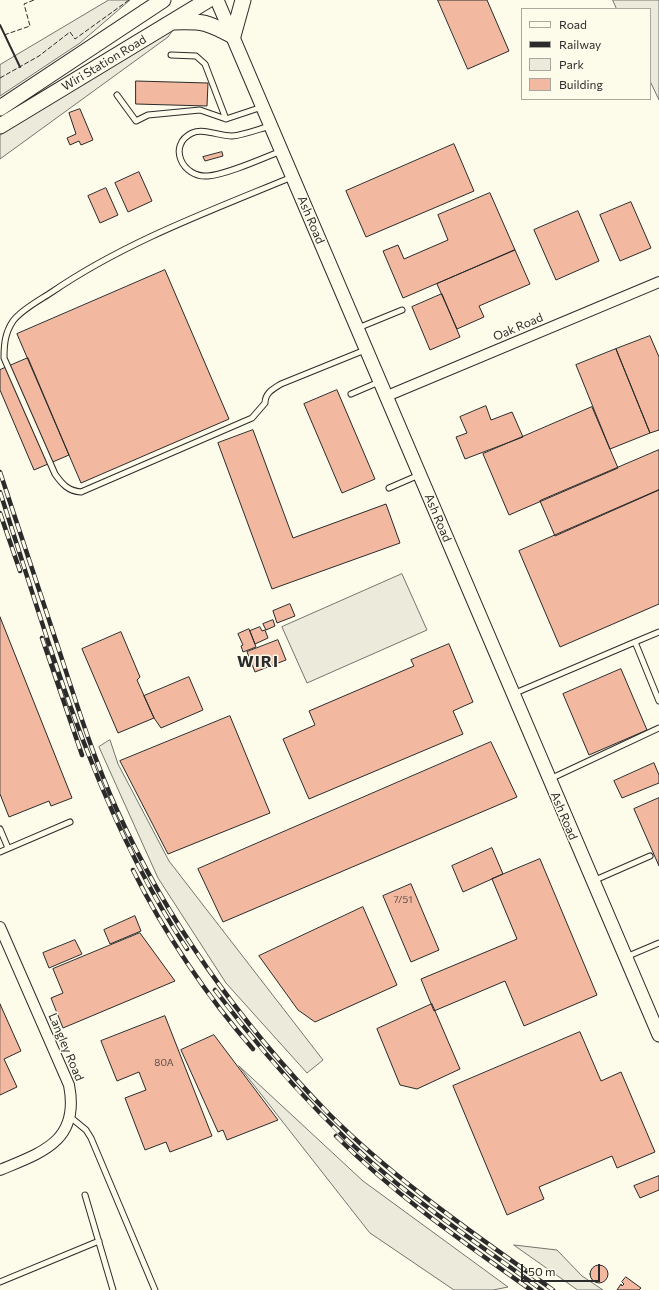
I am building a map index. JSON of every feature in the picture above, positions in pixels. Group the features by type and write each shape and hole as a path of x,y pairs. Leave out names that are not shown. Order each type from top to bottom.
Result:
{"main road":[{"name":"Wiri Station Road","path":"0,126 208,0"},
{"name":"Ash Road","path":"217,0 387,396 512,694 659,1035"},
{"path":"170,22 196,21 208,23 233,36 243,0"},
{"name":"Wiri Station Road","path":"0,108 160,1"}],"street":[{"name":"Oak Road","path":"387,396 659,282"},
{"name":"Langley Road","path":"0,927 69,1085 72,1101 69,1116 61,1136 44,1151 0,1170"}],"lane":[{"path":"171,55 196,56 205,64 226,119"},
{"path":"117,95 136,121 148,115 200,110 226,119 263,106"},
{"path":"271,125 232,136 209,132 194,132 184,138 179,147 183,164 191,173 208,176 218,174 282,151"},
{"path":"293,176 149,238 97,264 66,282 14,320 8,330 4,342 4,358 55,474 64,486 74,491 81,492 252,418 266,403 266,397 269,392 281,384 366,350"},
{"path":"357,328 402,310"},
{"path":"351,394 380,382"},
{"path":"389,488 419,475"},
{"path":"512,694 659,632"},
{"path":"635,642 659,701"},
{"path":"549,780 659,728"},
{"path":"0,852 70,822"},
{"path":"0,829 8,848"},
{"path":"592,881 650,856"},
{"path":"625,958 659,943"},
{"path":"69,1116 86,1130 91,1138 156,1290"},
{"path":"85,1195 113,1290"},
{"path":"0,1282 99,1241"}],"green space":[{"path":"109,0 130,0 80,43 0,96 0,65"},
{"path":"173,30 168,37 0,159 0,135 158,35"},
{"path":"110,740 118,764 169,861 323,1060 307,1073 226,983 158,878 99,747"},
{"path":"239,1066 363,1181 508,1287 493,1290 454,1290 370,1233"},
{"path":"514,1245 557,1250 582,1276 603,1290 578,1290"}],"shaded area":[{"path":"613,0 659,0 659,100 651,83 651,8 617,8"},
{"path":"402,574 427,630 307,683 282,627"}],"building":[{"path":"438,0 487,0 509,51 468,69"},
{"path":"136,81 208,83 207,106 136,104"},
{"path":"80,109 93,140 81,145 79,141 70,145 67,138 76,134 69,113"},
{"path":"454,144 474,191 366,237 346,191"},
{"path":"222,152 223,156 205,161 203,157"},
{"path":"139,172 152,201 128,212 115,183"},
{"path":"106,188 118,215 100,223 88,196"},
{"path":"490,193 515,250 403,298 383,251 398,245 404,259 448,240 438,215"},
{"path":"631,202 651,248 620,261 600,215"},
{"path":"578,211 599,261 556,280 534,230"},
{"path":"515,250 530,284 479,306 484,317 457,329 437,284"},
{"path":"165,270 229,419 81,483 17,334"},
{"path":"442,294 460,337 430,350 412,307"},
{"path":"650,336 659,357 659,430 650,433 616,349"},
{"path":"616,349 650,433 610,449 576,365"},
{"path":"28,358 69,455 34,470 0,390 0,370"},
{"path":"337,390 375,479 342,493 304,404"},
{"path":"486,406 491,420 512,412 523,437 465,459 456,437 467,433 460,417"},
{"path":"592,407 618,468 509,515 483,454"},
{"path":"253,430 293,538 386,504 400,543 272,589 218,443"},
{"path":"659,450 659,490 555,536 540,501"},
{"path":"659,490 659,604 560,647 519,551"},
{"path":"290,604 295,616 277,623 273,611"},
{"path":"0,617 72,798 51,806 49,801 9,817 0,794"},
{"path":"273,620 275,626 266,630 263,624"},
{"path":"260,627 262,631 265,630 268,638 255,644 250,631"},
{"path":"249,629 256,647 243,652 241,646 243,645 238,634"},
{"path":"121,632 140,677 137,680 154,718 118,733 82,649"},
{"path":"278,640 286,660 255,672 247,652"},
{"path":"449,644 473,702 453,711 463,734 309,799 283,739 315,725 309,711 414,666 411,660"},
{"path":"621,669 647,730 589,755 563,694"},
{"path":"189,677 203,710 161,728 154,718 144,696"},
{"path":"230,716 270,813 168,854 120,761"},
{"path":"491,742 517,797 223,922 198,869"},
{"path":"654,763 659,775 659,783 622,798 614,781"},
{"path":"659,798 659,866 634,809"},
{"path":"492,848 503,874 463,892 452,866"},
{"path":"540,859 597,995 524,1026 505,981 434,1011 421,979 517,939 492,879"},
{"path":"411,884 439,950 411,962 383,896"},
{"path":"363,907 397,985 315,1022 298,1010 259,956"},
{"path":"135,916 141,931 110,944 104,930"},
{"path":"140,933 175,981 63,1028 51,998 63,993 53,969"},
{"path":"75,940 82,954 49,968 43,953"},
{"path":"0,1004 21,1051 4,1059 17,1087 0,1095"},
{"path":"432,1004 460,1069 417,1089 400,1085 377,1029"},
{"path":"165,1016 212,1136 170,1152 166,1142 145,1150 125,1098 146,1090 139,1072 117,1081 101,1041"},
{"path":"580,1032 601,1081 621,1072 655,1152 617,1168 612,1156 539,1187 544,1199 507,1215 453,1086"},
{"path":"214,1035 278,1120 227,1140 223,1130 218,1132 181,1050"},
{"path":"659,1176 659,1190 640,1198 634,1186"},
{"path":"599,1265 603,1266 607,1270 607,1278 603,1282 599,1283 595,1282 591,1278 590,1274 591,1270 595,1266"},
{"path":"626,1277 641,1288 639,1290 617,1290 621,1284 622,1286 624,1284 622,1282"}],"railway":[{"path":"0,472 78,709 108,790 137,852 159,893 210,971 266,1045 329,1114 355,1139 409,1185 553,1290"},
{"path":"0,492 57,669 101,785 126,841 155,896 187,949"},
{"path":"0,513 20,571"},
{"path":"42,638 82,755"},
{"path":"133,870 158,917 187,963 219,1008 253,1049"},
{"path":"215,990 286,1077 337,1131 364,1156 437,1214 542,1290"},
{"path":"336,1136 382,1178 430,1217 531,1290"}],"fence":[{"path":"4,35 30,26 24,4 34,0"},
{"path":"0,78 39,56 70,32 75,39 129,0"}],"wall":[{"path":"0,25 20,67"}],"district":[{"name":"WIRI","path":"258,662"}]}
